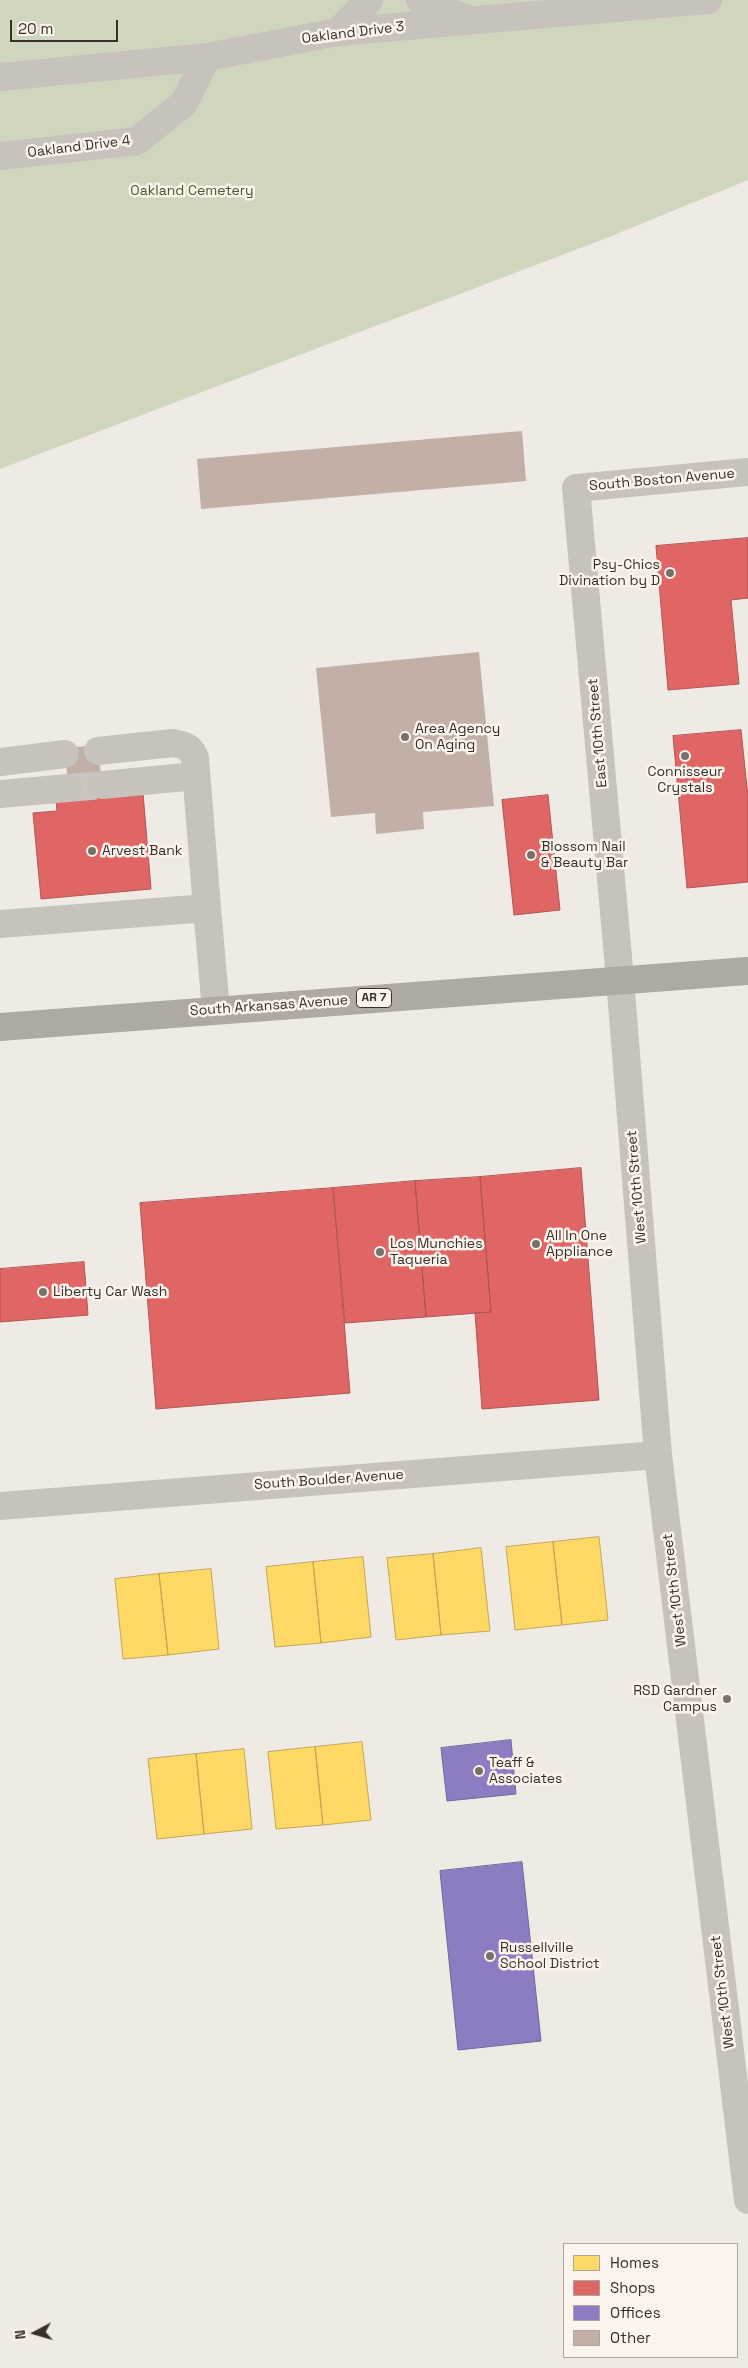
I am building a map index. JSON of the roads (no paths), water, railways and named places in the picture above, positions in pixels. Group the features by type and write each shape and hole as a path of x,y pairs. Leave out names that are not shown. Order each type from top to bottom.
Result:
{"highway":[{"name":"South Arkansas Avenue","path":"0,1027 620,979 748,971"}],"street":[{"path":"338,32 369,0"},
{"path":"420,0 470,20"},
{"name":"Oakland Drive 3","path":"0,77 207,57 338,32 708,0"},
{"name":"Oakland Drive 4","path":"0,156 137,141 184,103 207,57"},
{"name":"South Boston Avenue","path":"576,488 748,472"},
{"name":"East 10th Street","path":"576,488 620,979"},
{"path":"0,762 67,771"},
{"path":"100,768 195,767 216,1010"},
{"path":"0,778 67,771"},
{"path":"0,794 67,771"},
{"path":"0,924 207,908"},
{"name":"West 10th Street","path":"620,979 658,1455 748,2200"},
{"name":"South Boulder Avenue","path":"0,1506 658,1455"}],"tunnel":[{"path":"68,788 102,785"}],"place":[{"name":"Psy-Chics Divination by D","path":"670,573"},
{"name":"Area Agency On Aging","path":"405,737"},
{"name":"Connisseur Crystals","path":"685,756"},
{"name":"Arvest Bank","path":"92,851"},
{"name":"Blossom Nail & Beauty Bar","path":"531,855"},
{"name":"All In One Appliance","path":"536,1244"},
{"name":"Los Munchies Taqueria","path":"380,1252"},
{"name":"Liberty Car Wash","path":"43,1292"},
{"name":"RSD Gardner Campus","path":"727,1699"},
{"name":"Teaff & Associates","path":"479,1771"},
{"name":"Russellville School District","path":"490,1956"}],"park label":[{"name":"Oakland Cemetery","path":"192,191"}]}
